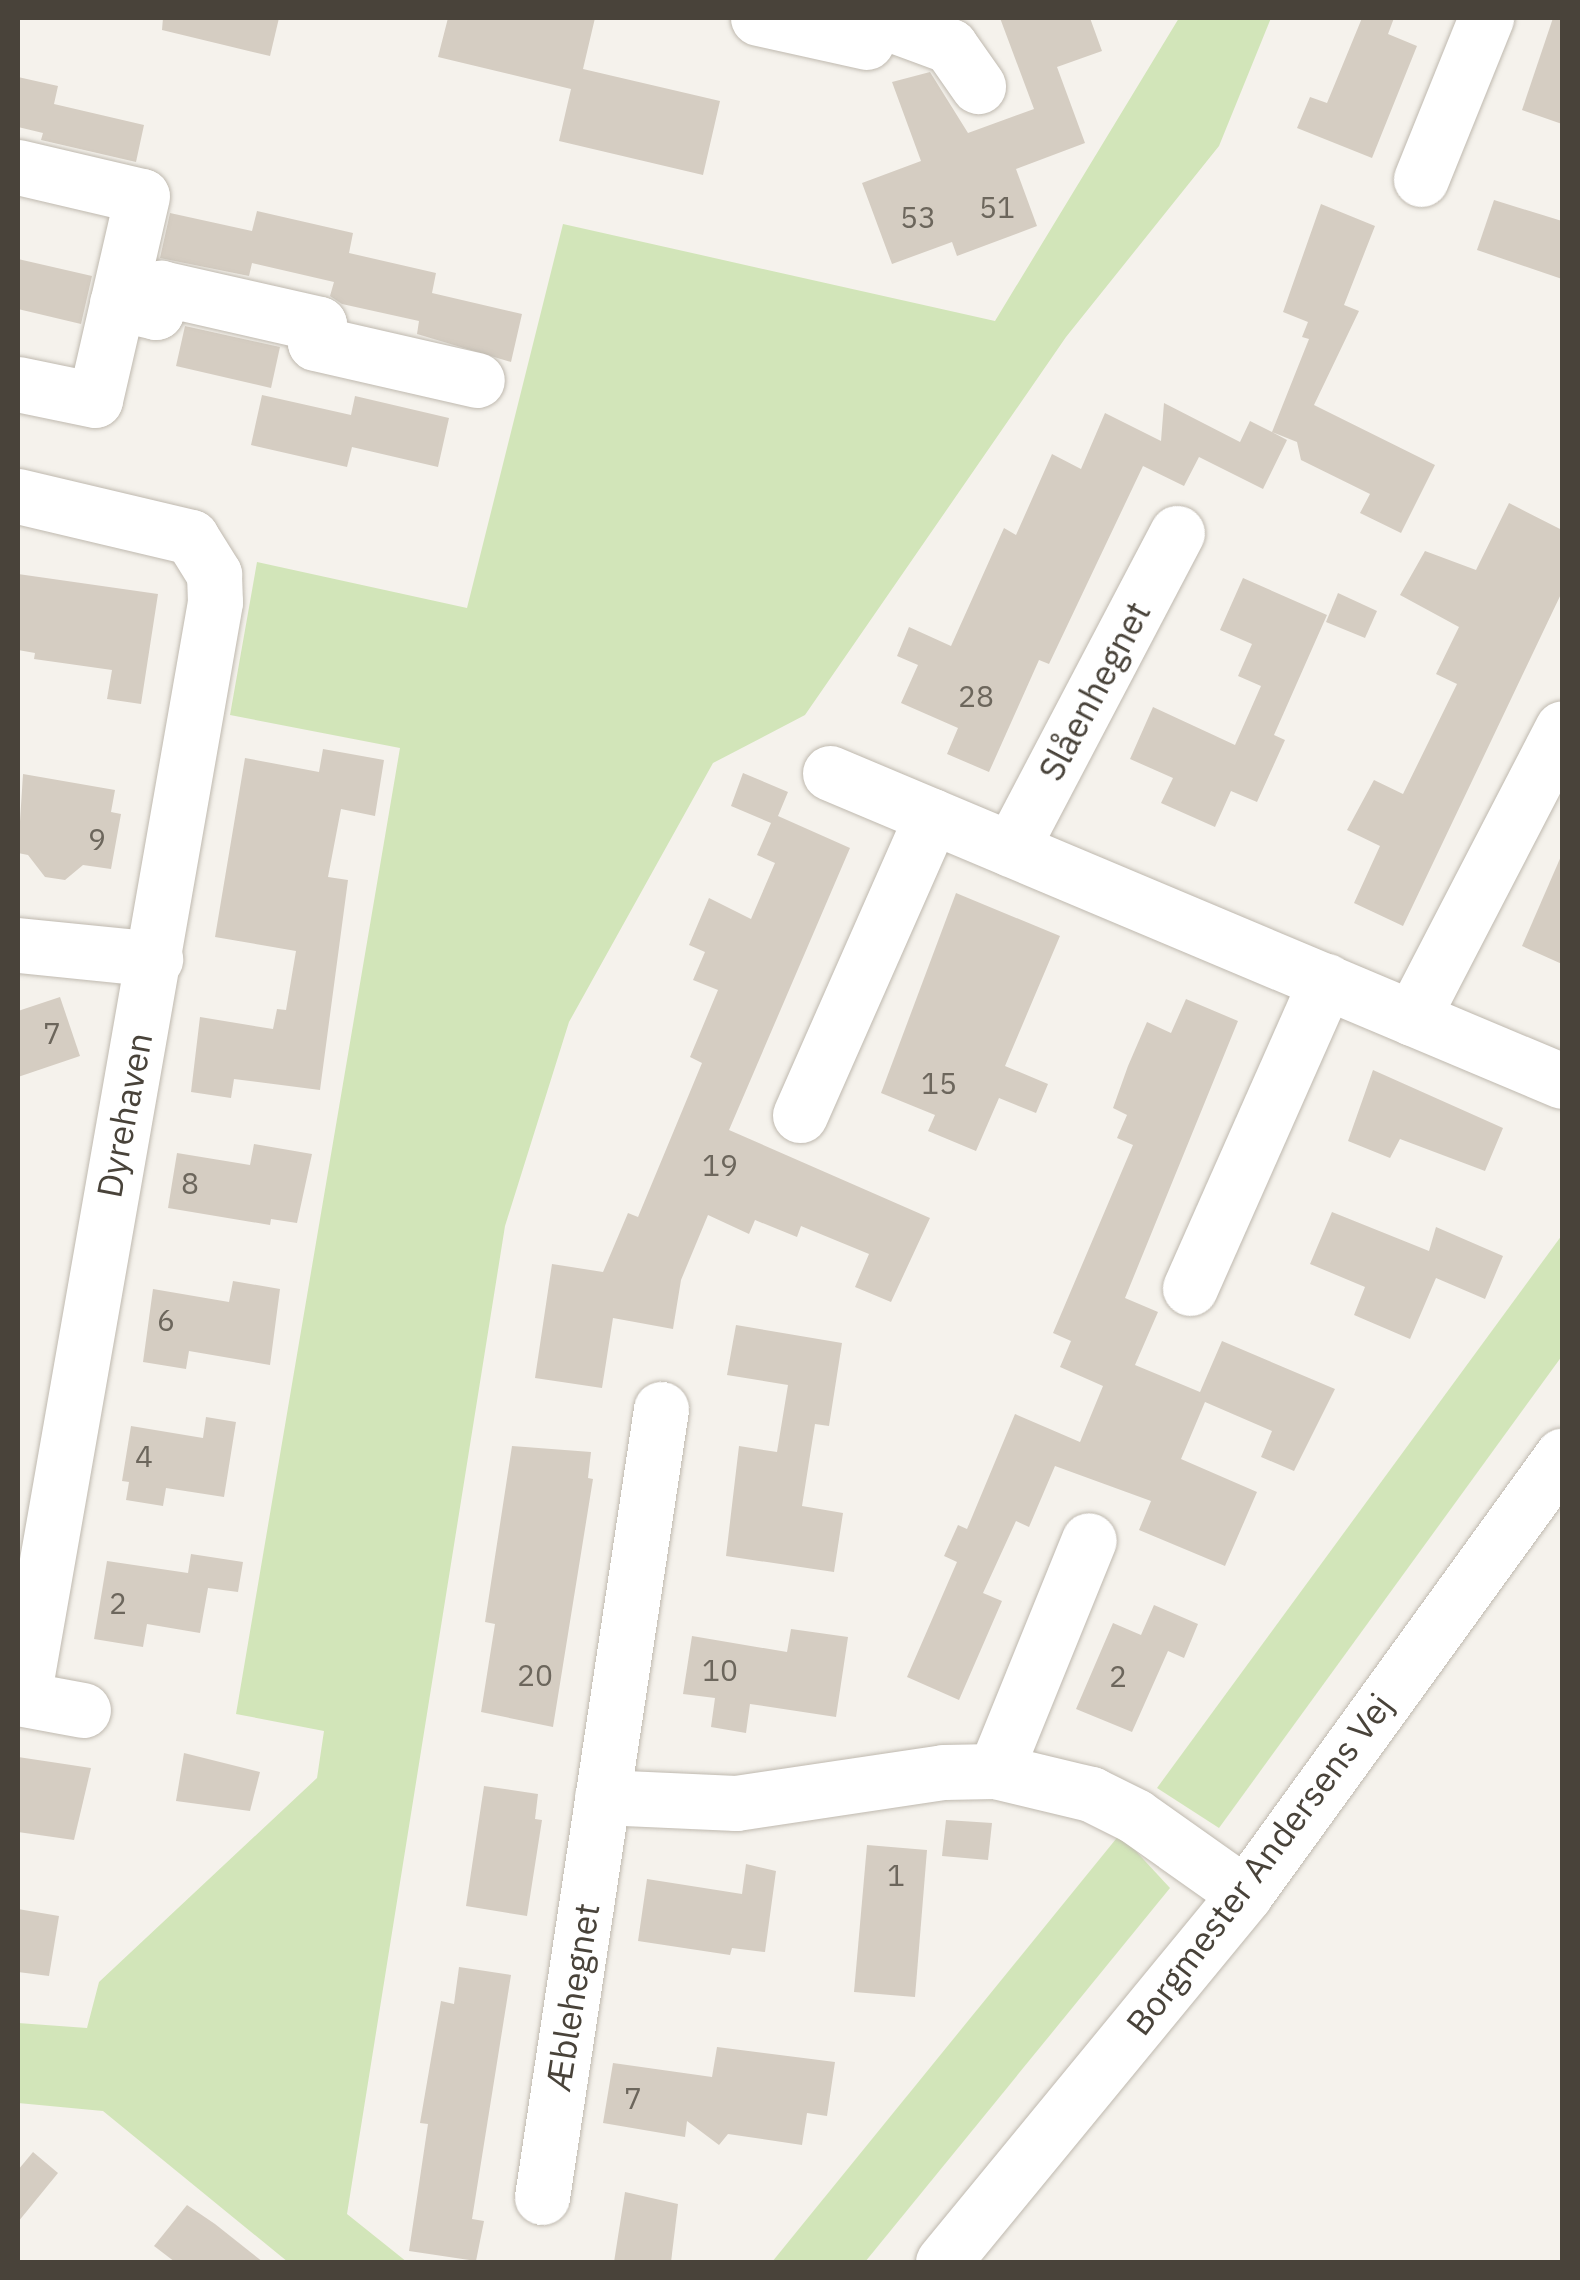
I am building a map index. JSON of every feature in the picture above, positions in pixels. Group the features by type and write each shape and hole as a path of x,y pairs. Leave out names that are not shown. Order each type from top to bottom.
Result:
{"street":[{"path":"758,18 950,46 978,86"},
{"path":"1421,179 1486,18"},
{"path":"18,167 142,196 95,400 18,384"},
{"path":"117,303 156,312 161,288 320,324 315,343 477,380"},
{"name":"Dyrehaven","path":"18,496 191,537 214,574 214,602 155,959 20,1698 83,1710"},
{"name":"Slåenhegnet","path":"1011,849 1177,533"},
{"path":"1412,1018 1562,729"},
{"path":"830,773 1562,1081"},
{"path":"800,1115 932,816"},
{"path":"18,945 155,959"},
{"path":"1190,1288 1326,981"},
{"name":"Æblehegnet","path":"542,2197 661,1409"},
{"name":"Borgmester Andersens Vej","path":"943,2262 1245,1894 1562,1456"},
{"path":"995,1771 1088,1540"},
{"path":"602,1798 736,1802 943,1772 995,1771 1091,1794 1136,1816 1245,1894"}],"green space":[{"path":"1179,18 1271,18 1219,146 1066,337 805,715 713,763 569,1022 505,1226 347,2214 407,2262 288,2262 103,2111 18,2103 18,2023 87,2028 99,1982 317,1778 324,1731 236,1714 400,748 230,715 257,562 467,608 563,224 995,321"},
{"path":"1562,1235 1562,1356 1219,1828 1157,1788"},
{"path":"1120,1834 1170,1888 865,2262 772,2262"}],"building":[{"path":"163,18 279,18 270,56 162,30"},
{"path":"448,18 595,18 583,69 720,101 703,175 559,141 571,89 438,57"},
{"path":"1000,18 1090,18 1102,51 1057,67 1085,143 1016,169 1037,226 957,256 952,242 892,264 862,183 921,161 892,82 930,72 968,133 1034,109"},
{"path":"1362,18 1394,18 1388,34 1417,46 1372,158 1297,128 1310,97 1327,103"},
{"path":"1553,18 1562,18 1562,124 1522,110"},
{"path":"18,77 58,86 54,104 144,125 136,162 41,140 43,133 18,127"},
{"path":"1494,200 1562,221 1562,279 1477,250"},
{"path":"1321,204 1375,226 1344,305 1359,311 1314,405 1435,465 1401,533 1360,513 1370,494 1301,460 1297,442 1272,432 1309,339 1302,337 1308,322 1283,312"},
{"path":"257,211 353,233 349,253 436,273 432,293 522,314 511,362 417,334 419,321 342,304 330,296 334,282 252,263 249,276 160,258 170,213 252,231"},
{"path":"18,259 92,276 81,324 18,309"},
{"path":"185,326 280,347 271,388 176,366"},
{"path":"262,395 351,415 355,396 449,418 438,467 352,447 347,467 251,445"},
{"path":"1164,403 1240,442 1250,421 1287,440 1263,489 1199,457 1184,486 1143,466 1049,664 1039,660 989,772 947,754 958,728 901,703 918,665 897,656 909,627 951,646 1004,528 1016,535 1052,454 1081,469 1105,413 1161,441"},
{"path":"1509,503 1562,530 1562,592 1403,926 1354,903 1380,846 1347,830 1374,780 1403,794 1457,684 1436,674 1459,627 1400,595 1425,551 1476,570"},
{"path":"18,574 158,594 141,704 107,699 112,670 34,659 35,653 18,650"},
{"path":"1243,578 1327,615 1274,735 1285,740 1257,802 1231,791 1215,827 1161,803 1173,778 1130,759 1153,707 1235,745 1261,686 1238,676 1252,644 1220,630"},
{"path":"1338,593 1377,611 1365,638 1326,622"},
{"path":"323,749 384,760 375,816 341,809 328,877 348,880 320,1090 234,1079 231,1098 191,1092 200,1017 273,1029 277,1009 286,1010 296,951 215,937 245,758 319,772"},
{"path":"743,773 788,792 778,816 850,848 729,1130 930,1218 891,1302 855,1287 869,1254 801,1226 797,1237 755,1220 749,1234 708,1215 681,1280 673,1329 613,1318 602,1388 535,1378 552,1264 603,1272 628,1213 638,1217 702,1063 690,1057 718,990 693,980 705,952 689,945 709,898 751,919 775,863 757,855 771,823 731,806"},
{"path":"23,774 115,790 111,812 121,814 111,869 83,865 65,880 45,877 28,855 18,853"},
{"path":"1562,854 1562,964 1522,946"},
{"path":"956,893 1060,936 1005,1066 1048,1084 1036,1113 999,1098 976,1151 928,1131 935,1115 881,1093"},
{"path":"60,997 80,1056 18,1077 18,1011"},
{"path":"1186,999 1238,1021 1125,1298 1158,1312 1135,1365 1200,1392 1222,1341 1335,1389 1294,1471 1261,1457 1272,1431 1205,1402 1181,1459 1257,1492 1225,1566 1139,1530 1151,1501 1055,1466 1029,1527 1016,1521 983,1593 1002,1601 959,1700 907,1677 957,1562 944,1556 958,1525 967,1529 1015,1414 1080,1442 1103,1386 1060,1367 1071,1341 1053,1333 1133,1145 1117,1138 1127,1115 1113,1108 1128,1066 1147,1022 1171,1033"},
{"path":"1373,1070 1503,1128 1485,1171 1400,1139 1390,1158 1348,1141"},
{"path":"254,1144 312,1154 297,1223 271,1219 270,1225 168,1208 177,1153 250,1165"},
{"path":"1332,1212 1429,1251 1436,1227 1503,1256 1485,1299 1436,1278 1410,1339 1354,1315 1365,1287 1310,1264"},
{"path":"233,1281 280,1289 270,1365 189,1351 186,1369 143,1362 153,1289 229,1302"},
{"path":"736,1325 842,1343 829,1426 815,1424 802,1506 843,1513 834,1572 726,1556 739,1446 777,1452 788,1385 727,1375"},
{"path":"206,1417 236,1422 224,1497 166,1488 163,1506 126,1500 129,1482 122,1481 131,1426 203,1438"},
{"path":"512,1446 591,1452 588,1478 593,1479 553,1727 481,1712 495,1624 485,1622"},
{"path":"191,1554 243,1562 238,1592 208,1588 200,1633 147,1624 143,1647 94,1639 107,1561 188,1573"},
{"path":"1154,1605 1198,1624 1184,1658 1168,1651 1132,1732 1076,1709 1113,1623 1141,1635"},
{"path":"791,1629 848,1637 836,1717 750,1704 746,1733 711,1727 715,1698 683,1694 692,1636 787,1652"},
{"path":"184,1753 260,1772 250,1811 176,1801"},
{"path":"18,1757 91,1768 74,1840 18,1832"},
{"path":"484,1786 538,1794 535,1819 542,1820 527,1916 466,1906"},
{"path":"946,1820 992,1823 988,1860 942,1856"},
{"path":"867,1845 927,1850 915,1997 854,1992"},
{"path":"746,1864 776,1871 765,1952 732,1948 730,1955 638,1941 647,1879 742,1894"},
{"path":"18,1909 59,1916 49,1976 18,1972"},
{"path":"459,1967 511,1975 472,2219 484,2221 476,2261 409,2251 428,2124 420,2123 441,2001 454,2004"},
{"path":"717,2047 835,2062 827,2116 807,2113 802,2145 728,2134 719,2145 687,2121 685,2137 603,2123 613,2063 712,2077"},
{"path":"33,2152 58,2173 18,2222 18,2170"},
{"path":"625,2192 678,2204 671,2262 614,2262"},
{"path":"187,2205 263,2262 175,2262 154,2246"}]}
